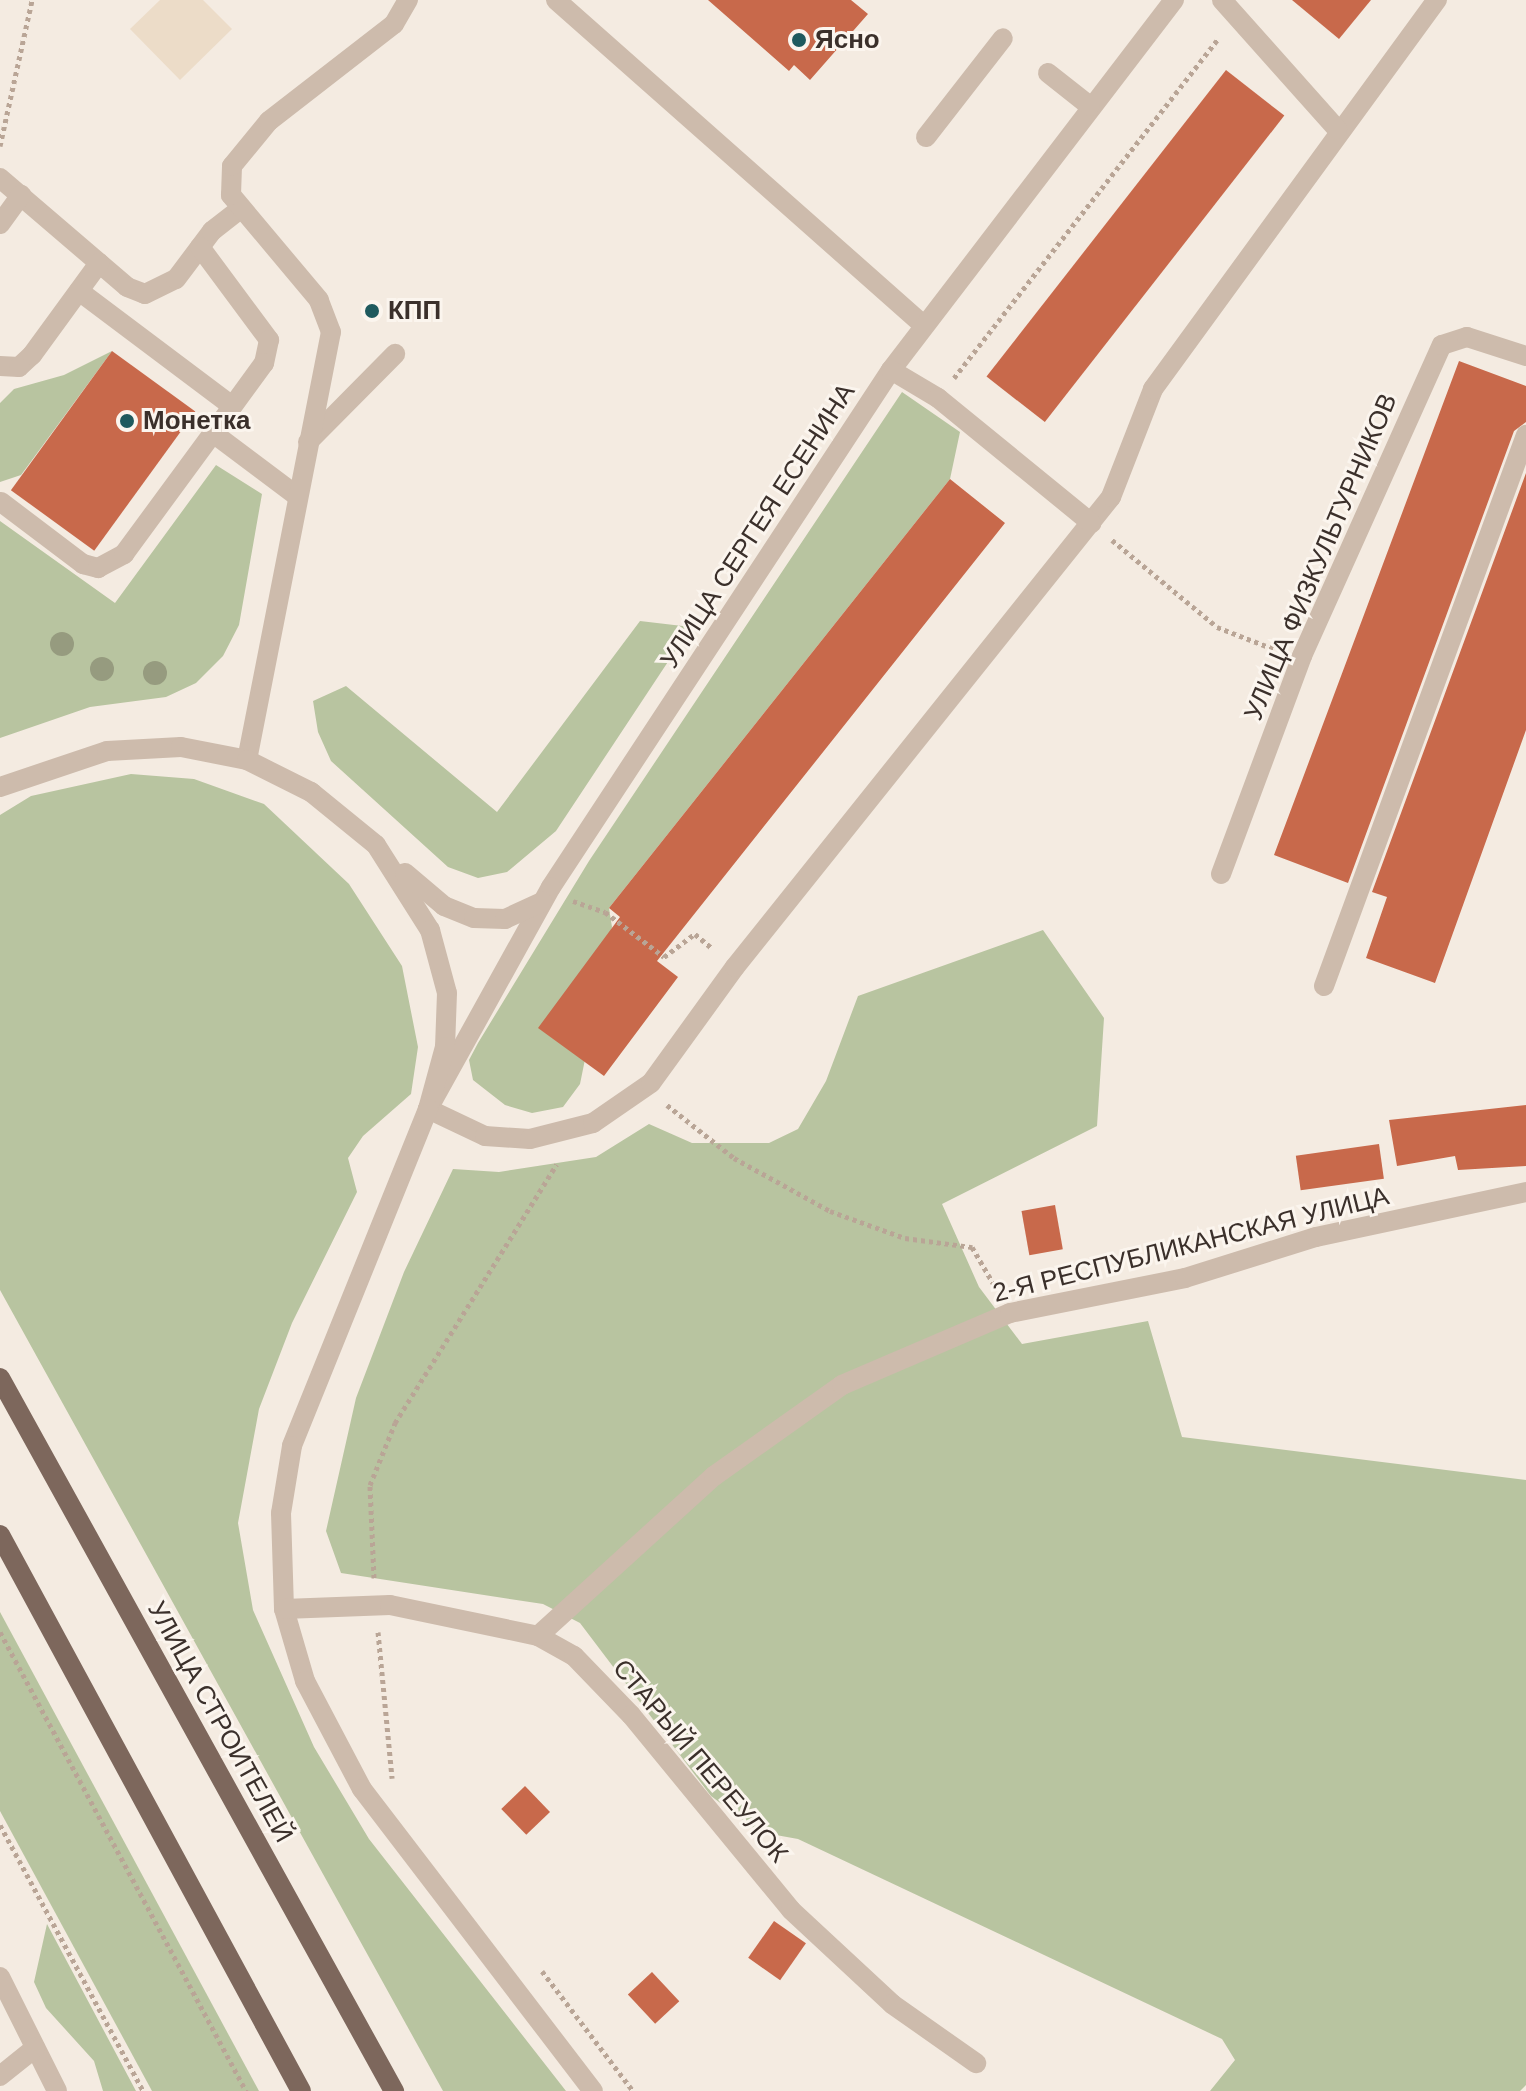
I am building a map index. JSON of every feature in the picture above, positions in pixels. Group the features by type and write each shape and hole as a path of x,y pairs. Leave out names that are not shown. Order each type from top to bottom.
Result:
{"main road":[{"name":"УЛИЦА СТРОИТЕЛЕЙ","path":"0,1378 394,2091"},
{"path":"0,1535 301,2091"}],"street":[{"path":"247,760 330,321 240,209 229,180 245,145 367,49 394,24 408,0"},
{"path":"556,0 923,325"},
{"name":"УЛИЦА СЕРГЕЯ ЕСЕНИНА","path":"428,1109 543,902 891,370 1174,0"},
{"path":"428,1109 496,1137 530,1139 579,1128 642,1093 735,967 1111,497 1153,389 1337,129 1437,0"},
{"path":"1230,7 1337,129"},
{"path":"926,137 1003,38"},
{"path":"1048,73 1090,106"},
{"path":"0,178 99,263 145,294 176,279 200,247 240,209"},
{"path":"0,224 21,195"},
{"path":"1,502 83,564 107,566 124,554 264,363 269,340 200,247"},
{"path":"0,366 19,367 99,263"},
{"path":"79,291 232,406"},
{"name":"УЛИЦА ФИЗКУЛЬТУРНИКОВ","path":"1221,874 1302,656 1442,345 1467,337 1526,356"},
{"path":"308,442 395,354"},
{"path":"891,370 938,398 1091,523"},
{"path":"213,433 297,496"},
{"path":"1324,986 1526,435"},
{"path":"0,787 107,751 181,747 247,760 311,792 376,845 431,897 474,918 505,919 543,902"},
{"path":"376,845 430,930 447,993 445,1047 428,1109 292,1446 281,1513 284,1609 305,1681 362,1789 593,2091"},
{"name":"2-Я РЕСПУБЛИКАНСКАЯ УЛИЦА","path":"538,1636 714,1476 842,1385 1010,1313 1185,1278 1316,1237 1526,1192"},
{"name":"СТАРЫЙ ПЕРЕУЛОК","path":"284,1609 375,1603 538,1636 593,1673 755,1869 829,1948 892,2004 976,2063"},
{"path":"0,1977 57,2091"},
{"path":"0,2076 35,2048"}],"path":[{"path":"0,146 32,0"},
{"path":"938,398 1230,7"},
{"path":"1091,523 1217,627 1249,644 1302,656"},
{"path":"587,911 605,912 664,957 695,934 735,967"},
{"path":"663,1102 734,1158 830,1211 905,1238 972,1247 1010,1313"},
{"path":"396,1789 375,1603 370,1485 395,1423 579,1128"},
{"path":"0,1632 246,2091"},
{"path":"0,1825 143,2091"},
{"path":"533,1960 633,2091"}],"green space":[{"path":"112,351 21,475 0,482 0,403 14,389 64,375"},
{"path":"902,392 960,432 950,479 609,908 612,927 580,1084 563,1107 532,1113 505,1105 473,1080 469,1060 478,1043 589,861"},
{"path":"216,465 262,494 239,625 223,656 196,683 166,697 90,707 0,738 0,521 115,603"},
{"path":"640,621 691,627 556,831 507,872 478,878 448,867 331,761 318,732 313,701 346,686 497,812"},
{"path":"131,774 194,779 264,804 349,884 402,966 418,1047 411,1094 363,1136 348,1158 357,1192 292,1323 259,1409 238,1523 253,1610 314,1747 369,1839 566,2091 443,2091 0,1290 0,815 31,796"},
{"path":"1043,930 1104,1018 1097,1126 942,1204 979,1287 1022,1344 1148,1321 1182,1437 1526,1480 1526,2085 1520,2091 1210,2091 1235,2060 1222,2039 798,1839 759,1832 711,1796 580,1623 543,1604 341,1573 326,1531 356,1398 404,1272 453,1169 499,1172 596,1157 649,1124 692,1143 769,1143 798,1129 826,1081 858,996"},
{"path":"0,1612 259,2091 152,2091 0,1811"},
{"path":"47,1924 136,2091 103,2091 94,2061 46,2008 34,1982"}],"shaded area":[{"path":"160,0 203,0 232,29 180,80 130,29"}],"building":[{"name":"Ясно","path":"708,0 851,0 868,14 810,80 794,65 789,71"},
{"path":"1292,0 1371,0 1339,39"},
{"path":"1226,70 1284,116 1045,422 987,377"},
{"path":"112,351 195,412 94,551 11,490"},
{"path":"1459,361 1526,386 1526,422 1514,431 1348,883 1274,855"},
{"path":"1526,473 1526,730 1435,983 1366,958 1387,897 1372,892"},
{"path":"950,479 1005,523 657,961 678,977 604,1076 538,1028 620,917 609,908"},
{"path":"1526,1105 1526,1166 1458,1170 1455,1156 1397,1166 1389,1120"},
{"path":"1379,1144 1384,1179 1301,1190 1296,1156"},
{"path":"1055,1205 1063,1249 1029,1255 1022,1211"},
{"path":"525,1786 550,1812 526,1835 501,1809"},
{"path":"774,1921 806,1943 780,1980 748,1958"},
{"path":"652,1972 679,2001 655,2024 628,1995"}],"place":[{"name":"Ясно","path":"799,40"},
{"name":"КПП","path":"372,311"},
{"name":"Монетка","path":"127,421"}]}
